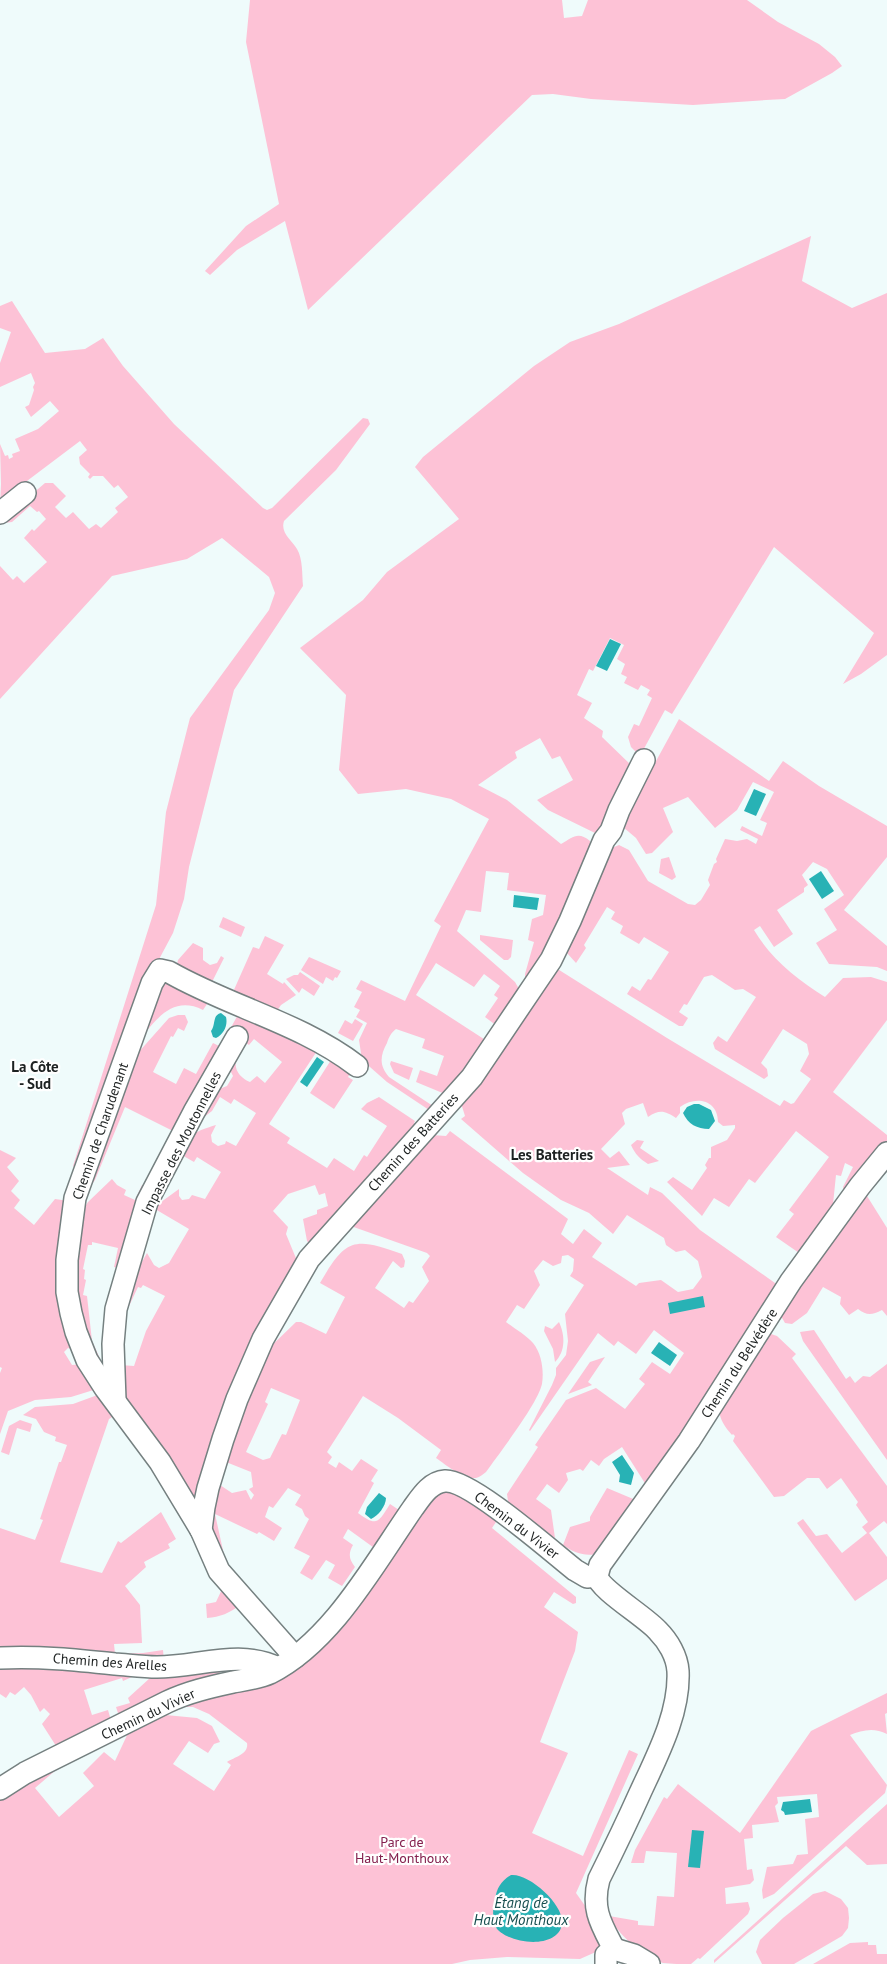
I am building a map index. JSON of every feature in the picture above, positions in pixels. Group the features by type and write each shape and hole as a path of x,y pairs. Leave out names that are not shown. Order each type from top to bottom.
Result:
{"street":[{"path":"0,513 25,493"},
{"name":"Chemin des Batteries","path":"201,1530 204,1507 222,1439 256,1355 280,1307 309,1258 472,1077 535,985 554,954 570,921 604,840 612,831 619,810 644,760"},
{"name":"Chemin de Charudenant","path":"287,1663 218,1571 201,1530 160,1462 87,1360 76,1332 67,1292 67,1260 75,1198 152,983 160,970 169,972 235,1005 309,1035 357,1066"},
{"name":"Impasse des Moutonnelles","path":"115,1400 113,1344 116,1310 144,1211 194,1112 237,1037"},
{"name":"Chemin du Belvédère","path":"597,1576 600,1565 689,1441 791,1282 860,1186 887,1153"},
{"name":"Chemin du Vivier","path":"0,1788 25,1773 189,1692 262,1676 287,1663 316,1640 341,1612 423,1494 434,1484 450,1482 466,1487 484,1498 575,1570 587,1577 597,1576"},
{"path":"597,1576 600,1584 658,1630 671,1648 678,1669 674,1705 666,1733 599,1879 596,1891 595,1904 612,1959 634,1955 649,1964"},
{"name":"Chemin des Arelles","path":"0,1658 35,1657 156,1667 250,1659 287,1663"}],"green space":[{"path":"250,0 562,0 564,18 582,16 588,0 747,0 778,22 819,44 835,57 842,66 785,99 693,105 591,99 553,94 532,95 308,310 285,221 237,250 210,275 205,271 246,226 279,204 246,42"},
{"path":"811,236 802,281 852,308 887,293 887,655 861,674 843,684 874,633 774,547 672,714 665,710 640,756 631,747 628,737 634,724 639,726 652,698 647,695 650,690 641,685 638,690 624,683 627,677 621,674 625,664 617,659 624,645 610,638 593,671 589,669 577,695 592,703 584,718 603,731 602,737 632,766 604,830 595,833 548,810 537,800 573,780 560,756 552,759 540,738 515,752 517,758 478,785 507,800 561,844 576,836 582,836 590,841 591,849 570,912 525,980 534,942 528,940 532,919 543,915 546,895 507,890 509,873 486,871 481,912 466,910 457,931 515,982 519,989 497,1026 485,1017 498,998 494,995 500,986 484,974 474,987 436,963 416,995 490,1043 445,1094 416,1082 420,1070 437,1076 444,1056 422,1048 425,1039 396,1029 393,1032 383,1052 383,1068 389,1077 433,1106 429,1110 387,1082 362,1060 359,1040 367,1023 356,1017 360,1010 354,1007 362,992 356,989 361,980 405,1001 441,926 434,921 489,819 451,799 406,789 358,794 339,770 346,695 300,648 363,600 387,572 459,519 415,467 423,457 534,366 570,342 619,324"},
{"path":"12,301 45,353 85,349 103,338 123,366 174,424 267,510 272,508 363,418 368,419 370,424 336,470 284,521 285,533 297,549 300,557 303,586 234,690 189,867 184,899 173,933 148,980 80,1172 73,1166 156,905 166,812 190,718 269,610 275,593 269,577 222,538 187,559 112,576 0,699 0,566 13,580 17,576 24,583 47,562 24,538 32,529 34,531 46,519 39,511 37,512 30,506 12,522 4,523 2,520 45,483 53,483 66,496 55,507 66,518 73,512 89,529 96,524 101,528 118,512 115,508 128,497 118,485 114,488 103,476 93,476 90,479 88,477 90,474 80,464 79,457 87,450 80,441 19,487 0,507 0,444 5,456 8,455 9,459 13,457 12,454 20,451 15,439 38,429 59,411 50,401 31,417 25,407 29,405 34,390 35,383 31,373 0,387 0,363 11,332 0,328 0,306"},
{"path":"679,719 769,781 783,761 819,786 887,826 887,857 844,910 887,946 887,971 877,967 829,964 816,943 837,930 824,909 844,895 827,869 813,862 802,875 808,885 804,888 804,892 777,910 793,934 774,947 760,926 754,930 768,950 785,968 825,997 843,978 871,977 887,982 887,1020 833,1092 887,1135 887,1142 844,1193 843,1187 853,1167 845,1163 841,1176 836,1175 832,1214 802,1255 776,1237 794,1214 789,1210 829,1157 796,1131 755,1183 749,1179 729,1207 714,1198 702,1216 667,1182 673,1177 692,1190 707,1168 705,1165 709,1158 711,1158 711,1147 727,1140 735,1125 723,1126 718,1122 717,1115 710,1104 699,1101 686,1103 680,1107 680,1113 676,1118 662,1112 648,1117 643,1103 626,1109 622,1113 625,1124 601,1149 610,1158 619,1151 630,1165 607,1168 648,1195 650,1187 662,1193 700,1230 782,1288 648,1488 622,1447 604,1459 599,1466 591,1460 583,1471 580,1469 566,1473 568,1480 559,1493 547,1484 536,1499 551,1510 555,1538 512,1507 508,1501 507,1494 538,1447 535,1445 566,1400 596,1388 625,1409 645,1384 639,1379 652,1362 670,1374 684,1353 654,1330 636,1354 618,1341 614,1346 598,1333 530,1431 552,1385 556,1375 556,1368 566,1355 568,1341 565,1314 584,1285 570,1276 573,1271 574,1259 568,1255 562,1256 561,1263 553,1266 543,1260 534,1271 540,1285 524,1309 517,1305 506,1322 527,1337 536,1347 542,1363 542,1384 526,1416 486,1472 476,1478 471,1478 455,1471 436,1458 441,1450 398,1418 363,1396 327,1452 332,1457 328,1463 336,1468 339,1462 352,1471 361,1459 378,1470 371,1481 374,1483 358,1513 364,1517 377,1521 390,1504 402,1512 377,1550 348,1529 343,1538 353,1545 350,1556 355,1567 342,1586 328,1578 335,1565 326,1560 312,1580 300,1573 310,1556 294,1548 309,1519 305,1516 302,1509 295,1505 301,1495 288,1488 273,1508 269,1506 265,1517 282,1528 274,1541 259,1532 257,1534 215,1514 226,1564 209,1529 214,1481 232,1493 246,1490 251,1500 254,1495 249,1489 253,1487 251,1472 221,1460 262,1355 296,1322 301,1322 326,1334 345,1297 320,1283 337,1257 353,1245 373,1245 402,1254 405,1261 404,1267 401,1268 393,1261 375,1288 404,1308 409,1301 413,1303 429,1281 422,1267 430,1256 427,1253 348,1225 432,1135 446,1136 450,1131 568,1219 561,1234 573,1244 584,1229 602,1243 592,1257 636,1286 639,1283 661,1280 678,1292 693,1289 702,1277 698,1261 685,1250 676,1252 666,1245 664,1238 627,1215 613,1234 589,1213 561,1200 523,1173 461,1119 465,1116 460,1100 556,968 780,1106 784,1100 791,1104 794,1103 811,1079 800,1071 809,1054 807,1044 783,1029 761,1063 767,1069 768,1076 764,1079 715,1049 713,1043 718,1036 727,1042 756,997 743,989 735,990 712,975 704,977 687,1005 684,1004 679,1012 688,1018 683,1026 679,1026 627,994 632,986 640,991 648,979 651,980 669,952 644,937 639,944 620,933 623,926 611,919 615,912 607,907 584,945 586,948 576,963 567,953 566,938 612,848 619,845 629,850 648,881 688,904 695,905 701,900 710,885 708,880 725,839 737,841 747,839 756,844 758,839 740,830 742,826 762,836 767,823 760,820 774,792 753,782 737,810 715,828 688,797 663,808 673,832 652,853 646,854 636,838 623,827 626,816","holes":["271,1388 300,1400 286,1435 282,1434 270,1458 263,1460 246,1452 268,1404 265,1402"]},
{"path":"669,857 676,877 672,880 659,873 661,859"},
{"path":"223,917 245,927 241,937 219,927"},
{"path":"480,935 513,940 511,957 508,960 504,960 480,940"},
{"path":"265,936 284,945 267,974 283,984 284,982 296,995 281,1005 277,1011 293,1023 194,981 176,968 178,960 193,943 203,948 203,960 210,965 217,963 221,956 224,958 212,982 233,992 253,947 259,949"},
{"path":"309,957 341,971 337,978 335,977 333,981 326,977 323,984 301,970"},
{"path":"300,972 320,986 314,996 302,988 299,993 286,979 298,975"},
{"path":"164,978 211,998 203,1010 191,1006 180,1006 162,1014 133,1048"},
{"path":"240,1011 298,1037 353,1069 348,1077 353,1080 334,1109 310,1093 331,1060 317,1051 269,1124 290,1138 287,1143 327,1168 334,1158 354,1171 364,1155 367,1157 387,1126 361,1109 367,1103 379,1097 415,1121 414,1123 416,1124 310,1244 307,1241 303,1219 317,1214 317,1210 328,1206 325,1193 319,1195 315,1185 288,1194 273,1211 288,1227 286,1234 300,1268 270,1317 249,1361 216,1444 196,1511 164,1457 123,1403 120,1365 134,1366 146,1331 165,1296 143,1285 141,1288 138,1287 123,1319 126,1321 119,1335 119,1333 130,1286 133,1284 130,1283 147,1253 154,1265 159,1268 169,1263 189,1229 155,1209 157,1205 179,1189 179,1196 182,1200 189,1199 192,1195 205,1199 221,1172 197,1157 194,1162 180,1154 187,1142 194,1134 216,1125 211,1135 212,1142 218,1146 225,1144 226,1141 236,1146 256,1113 234,1099 231,1104 220,1097 212,1111 200,1120 197,1119 212,1092 227,1086 233,1076 229,1068 232,1062 236,1060 237,1071 244,1078 250,1082 257,1076 265,1083 282,1062 254,1039 249,1045 229,1031"},
{"path":"185,1015 188,1022 184,1031 178,1028 173,1037 171,1036 153,1072 176,1084 184,1068 196,1074 213,1043 221,1047 175,1132 125,1107 95,1180 85,1194 137,1054 169,1018"},
{"path":"355,1019 363,1024 353,1041 338,1033 345,1020 352,1024"},
{"path":"391,1061 413,1068 409,1080 394,1073 390,1064"},
{"path":"637,1140 644,1141 640,1148 659,1161 648,1164 640,1158 631,1145"},
{"path":"0,1150 16,1158 7,1167 19,1181 11,1191 20,1200 14,1208 34,1225 55,1199 69,1201 75,1350 68,1348 64,1352 72,1365 84,1364 100,1388 71,1397 35,1400 8,1411 0,1434 0,1373 2,1368 0,1367"},
{"path":"887,1161 887,1171 867,1196 887,1228 887,1316 882,1310 870,1314 858,1309 849,1315 840,1304 841,1297 823,1287 807,1313 792,1324 785,1323 781,1312"},
{"path":"112,1179 117,1185 126,1190 124,1195 135,1200 142,1185 148,1188 120,1268 114,1267 118,1248 92,1242 92,1245 88,1245 83,1269 85,1270 84,1279 86,1280 83,1295 87,1296 92,1341 106,1372 89,1352 73,1284 81,1213 88,1202"},
{"path":"559,1322 563,1348 555,1362 553,1349 544,1331 545,1326 552,1329"},
{"path":"814,1330 846,1379 850,1376 855,1383 863,1376 870,1377 887,1364 887,1460 803,1341 800,1332"},
{"path":"771,1334 777,1336 796,1354 792,1358 887,1486 887,1524 884,1521 869,1533 887,1557 887,1579 855,1601 797,1523 803,1519 816,1536 827,1534 842,1553 867,1533 862,1527 868,1522 856,1505 858,1502 841,1478 827,1489 819,1478 807,1478 784,1496 774,1497 733,1441 735,1436 727,1429 720,1417 719,1410"},
{"path":"605,1357 588,1382 592,1385 568,1394 590,1362"},
{"path":"103,1393 118,1413 109,1419 60,1562 102,1573 118,1541 121,1543 161,1512 176,1539 168,1544 170,1548 144,1562 146,1567 125,1586 140,1605 142,1643 114,1644 115,1654 163,1650 164,1661 0,1652 0,1528 35,1540 43,1520 40,1519 59,1462 61,1462 67,1445 55,1441 56,1437 44,1432 36,1419 23,1415 35,1407 73,1404"},
{"path":"20,1420 32,1424 30,1432 17,1428 9,1455 1,1452 9,1426"},
{"path":"607,1488 638,1501 601,1553 591,1555 572,1551 563,1545 570,1527 590,1521 590,1517"},
{"name":"Parc de Haut-Monthoux","path":"451,1489 498,1519 492,1528 576,1597 576,1603 573,1604 554,1592 544,1607 578,1632 575,1651 540,1742 568,1753 532,1833 583,1856 629,1750 638,1754 576,1893 588,1910 602,1946 598,1951 580,1959 507,1957 470,1960 452,1964 0,1964 0,1796 70,1758 35,1788 59,1817 94,1786 83,1773 104,1752 115,1761 129,1731 155,1714 197,1718 212,1726 220,1742 214,1744 208,1753 189,1741 173,1764 214,1791 231,1765 227,1762 244,1753 247,1743 209,1714 193,1707 175,1707 267,1684 436,1493"},
{"path":"224,1585 240,1605 225,1614 207,1618 206,1604 216,1602"},
{"path":"0,1664 143,1672 123,1681 122,1678 84,1690 92,1715 108,1710 112,1724 58,1749 42,1724 50,1714 44,1708 40,1712 31,1695 24,1687 15,1695 10,1692 6,1698 0,1694"},
{"path":"253,1666 120,1719 116,1707 130,1703 128,1698 150,1678 158,1675 219,1670 221,1677"},
{"path":"887,1693 887,1713 885,1714 887,1734 877,1730 868,1730 850,1735 887,1785 885,1793 774,1894 763,1899 762,1890 767,1867 793,1864 797,1855 808,1854 805,1819 819,1817 817,1794 777,1797 778,1803 775,1806 779,1822 752,1825 753,1838 744,1839 747,1870 752,1869 754,1880 750,1884 725,1888 726,1904 748,1902 750,1909 748,1914 700,1959 698,1958 691,1964 663,1963 648,1956 618,1930 609,1916 638,1921 638,1925 654,1926 657,1896 674,1897 677,1853 646,1851 644,1863 631,1863 635,1850 664,1797 667,1799 678,1784 740,1833 811,1731"},
{"path":"887,1804 887,1864 867,1865 846,1846 714,1963 714,1960"},
{"path":"825,1891 841,1899 848,1908 848,1928 842,1936 794,1964 762,1964 756,1952 760,1940 783,1918 813,1894"},
{"path":"868,1942 868,1945 876,1945 877,1954 887,1954 887,1964 813,1964 850,1943"}],"water":[{"path":"610,639 621,644 607,671 596,666"},
{"path":"754,789 766,794 756,816 744,811"},
{"path":"821,871 834,891 822,899 809,879"},
{"path":"514,895 539,898 537,910 513,907"},
{"path":"221,1013 226,1017 226,1026 223,1032 216,1038 213,1037 211,1031 216,1016"},
{"path":"317,1057 324,1062 307,1087 300,1082"},
{"path":"699,1104 711,1110 715,1121 709,1129 693,1125 685,1117 683,1113 687,1107"},
{"path":"703,1296 705,1307 670,1314 668,1303"},
{"path":"659,1342 677,1355 670,1366 651,1353"},
{"path":"622,1455 634,1473 631,1485 619,1482 620,1475 612,1462"},
{"path":"379,1493 386,1498 386,1501 376,1516 371,1519 365,1514 367,1507"},
{"path":"810,1799 812,1812 785,1815 781,1810 783,1802"},
{"path":"692,1830 704,1831 700,1868 688,1867"},
{"name":"Étang de Haut Monthoux","path":"511,1875 527,1879 552,1900 561,1916 562,1924 558,1933 542,1941 531,1942 509,1937 495,1926 493,1912 497,1891 502,1882"}],"district":[{"name":"La Côte - Sud","path":"35,1074"},
{"name":"Les Batteries","path":"552,1154"}]}
